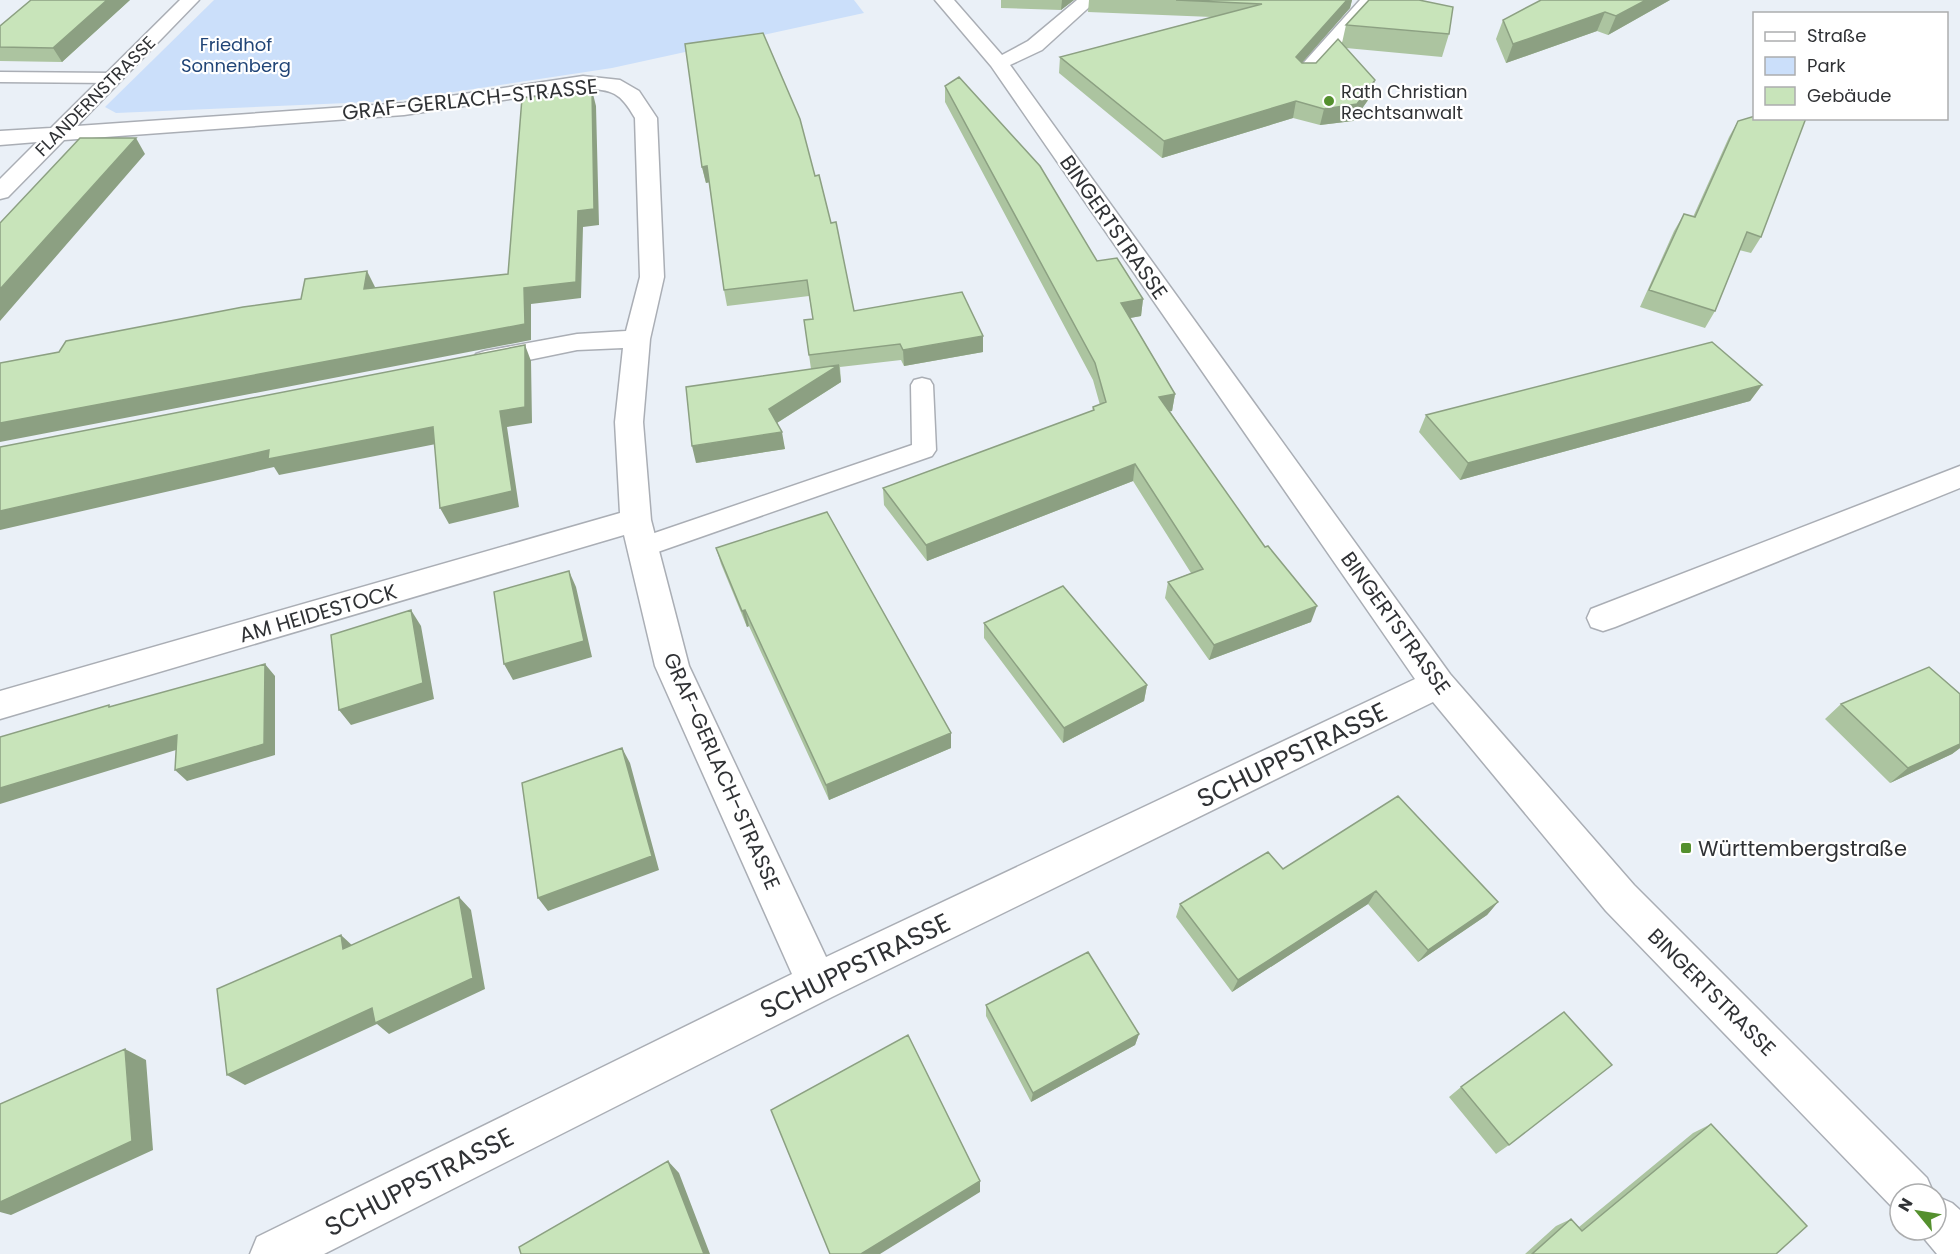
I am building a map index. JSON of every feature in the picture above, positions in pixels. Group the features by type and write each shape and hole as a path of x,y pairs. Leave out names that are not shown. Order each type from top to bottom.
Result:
{"street":[{"name":"FLANDERNSTRASSE","path":"0,192 190,0"},
{"name":"BINGERTSTRASSE","path":"944,0 998,62 1438,684 1620,898 1899,1182"},
{"path":"998,62 1014,59 1027,52 1088,0"},
{"path":"1305,73 1370,0"},
{"name":"GRAF-GERLACH-STRASSE","path":"0,138 404,109 583,82 613,84 632,95 646,118 652,277 637,339 629,422 640,534 672,666 817,983"},
{"path":"459,365 577,342 637,339"},
{"path":"1603,618 1960,476"},
{"name":"AM HEIDESTOCK","path":"0,705 640,534"},
{"name":"SCHUPPSTRASSE","path":"274,1254 817,983 1438,684"}],"lane":[{"path":"0,77 113,78"},
{"path":"640,534 924,450 922,385"}],"green space":[{"name":"Friedhof Sonnenberg","path":"214,0 854,0 864,13 612,68 394,101 116,113 105,107"}],"building":[{"path":"31,0 107,0 53,48 0,47 0,26"},
{"path":"1176,0 1347,0 1296,57 1302,63 1316,63 1338,39 1375,80 1357,104 1324,109 1296,101 1164,141 1060,57 1262,4"},
{"path":"1369,0 1419,0 1453,7 1449,34 1346,25"},
{"path":"1541,0 1646,0 1616,16 1605,12 1513,44 1503,20"},
{"path":"763,33 800,119 815,176 819,175 831,223 836,222 854,311 962,292 983,336 903,350 900,344 809,355 804,320 813,319 807,280 724,290 707,166 702,167 685,44"},
{"path":"959,77 1040,166 1097,261 1117,258 1143,299 1121,303 1175,394 1159,397 1265,547 1268,546 1317,606 1214,645 1168,582 1203,569 1135,464 926,545 883,488 1094,410 1093,407 1106,402 1095,363 945,86"},
{"path":"592,90 594,209 578,211 576,282 524,288 525,324 0,423 0,363 59,352 66,341 243,307 301,299 305,279 367,271 364,289 508,274 522,98"},
{"path":"1753,117 1753,120 1805,120 1761,237 1747,232 1715,311 1649,290 1684,214 1695,217 1738,121"},
{"path":"80,138 136,138 0,289 0,223"},
{"path":"1712,342 1762,385 1468,463 1426,415"},
{"path":"525,345 525,407 500,411 512,491 440,508 433,427 268,459 269,450 0,511 0,447"},
{"path":"839,365 769,409 782,432 692,446 686,387"},
{"path":"827,512 951,733 826,785 745,610 742,611 716,548"},
{"path":"569,571 584,641 504,664 494,592"},
{"path":"1063,586 1147,685 1064,728 984,623"},
{"path":"411,610 423,683 339,710 331,635"},
{"path":"265,664 264,744 175,770 177,735 0,788 0,737 109,705 109,707"},
{"path":"1929,667 1960,694 1960,744 1908,768 1841,704"},
{"path":"622,748 652,856 538,898 522,783"},
{"path":"1398,796 1498,902 1428,950 1376,891 1238,980 1180,904 1268,852 1283,869"},
{"path":"459,897 473,978 375,1023 372,1008 227,1075 217,989 341,935 343,949"},
{"path":"1088,952 1139,1034 1033,1093 986,1005"},
{"path":"1564,1012 1612,1065 1509,1145 1461,1087"},
{"path":"908,1035 980,1181 861,1254 830,1254 771,1110"},
{"path":"125,1049 132,1141 0,1202 0,1104"},
{"path":"1711,1124 1807,1226 1776,1254 1532,1254 1571,1219 1582,1231"},
{"path":"668,1161 704,1254 521,1254 519,1247"}],"place":[{"name":"Rath Christian Rechtsanwalt","path":"1329,101"},
{"name":"Württembergstraße","path":"1686,848"}]}
